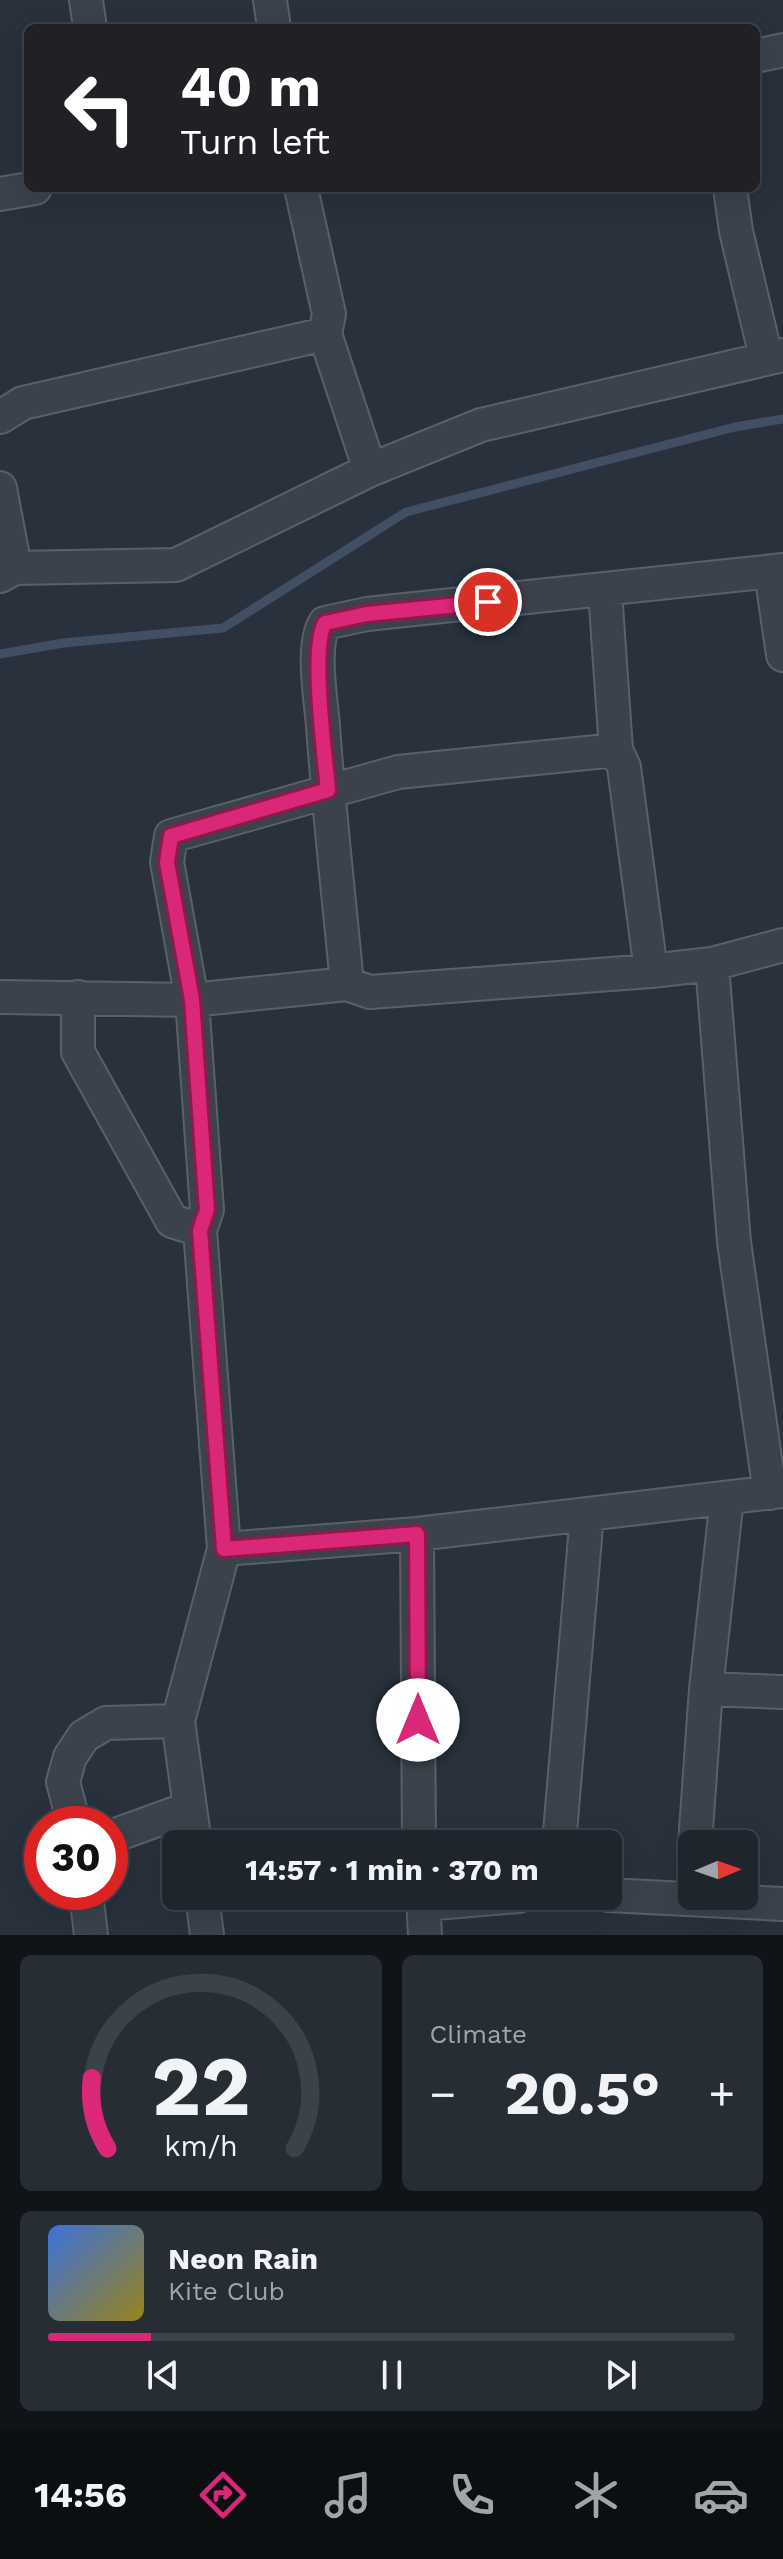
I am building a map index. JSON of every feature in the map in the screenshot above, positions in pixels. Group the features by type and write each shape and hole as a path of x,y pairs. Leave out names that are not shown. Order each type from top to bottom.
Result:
{"street":[{"path":"86,0 89,24"},
{"path":"270,0 273,24"},
{"path":"760,55 783,50"},
{"path":"0,194 24,190"},
{"path":"302,192 329,314 325,334 370,470"},
{"path":"0,488 8,572 176,565 370,470 481,425 774,356 736,231 731,192"},
{"path":"0,417 23,403 325,334"},
{"path":"347,984 318,656 320,631 325,623 367,614 777,571 783,655"},
{"path":"605,591 616,750 624,767 651,971"},
{"path":"193,1830 178,1721 224,1549 200,1230 207,1210 192,1000 167,862 171,836 398,772 616,750"},
{"path":"0,997 192,1000 347,984 370,992 651,971 712,964 783,945"},
{"path":"224,1549 417,1534 777,1492 734,1242 712,964"},
{"path":"78,997 78,1052 172,1221 200,1230"},
{"path":"696,1830 706,1689 727,1498"},
{"path":"560,1830 587,1514"},
{"path":"417,1534 419,1830"},
{"path":"706,1689 783,1692"},
{"path":"69,1806 63,1782 70,1757 84,1736 106,1723 178,1721"},
{"path":"128,1830 190,1808"},
{"path":"622,1894 678,1892"},
{"path":"758,1901 783,1904"},
{"path":"88,1910 91,1935"},
{"path":"204,1910 207,1935"}],"waterway":[{"path":"0,654 63,643 223,628 406,512 735,427 783,419"}],"route":[{"path":"418,1720 417,1534 224,1549 200,1230 207,1210 192,1000 167,862 171,836 328,790 318,656 320,631 325,623 367,614 488,602"}]}
